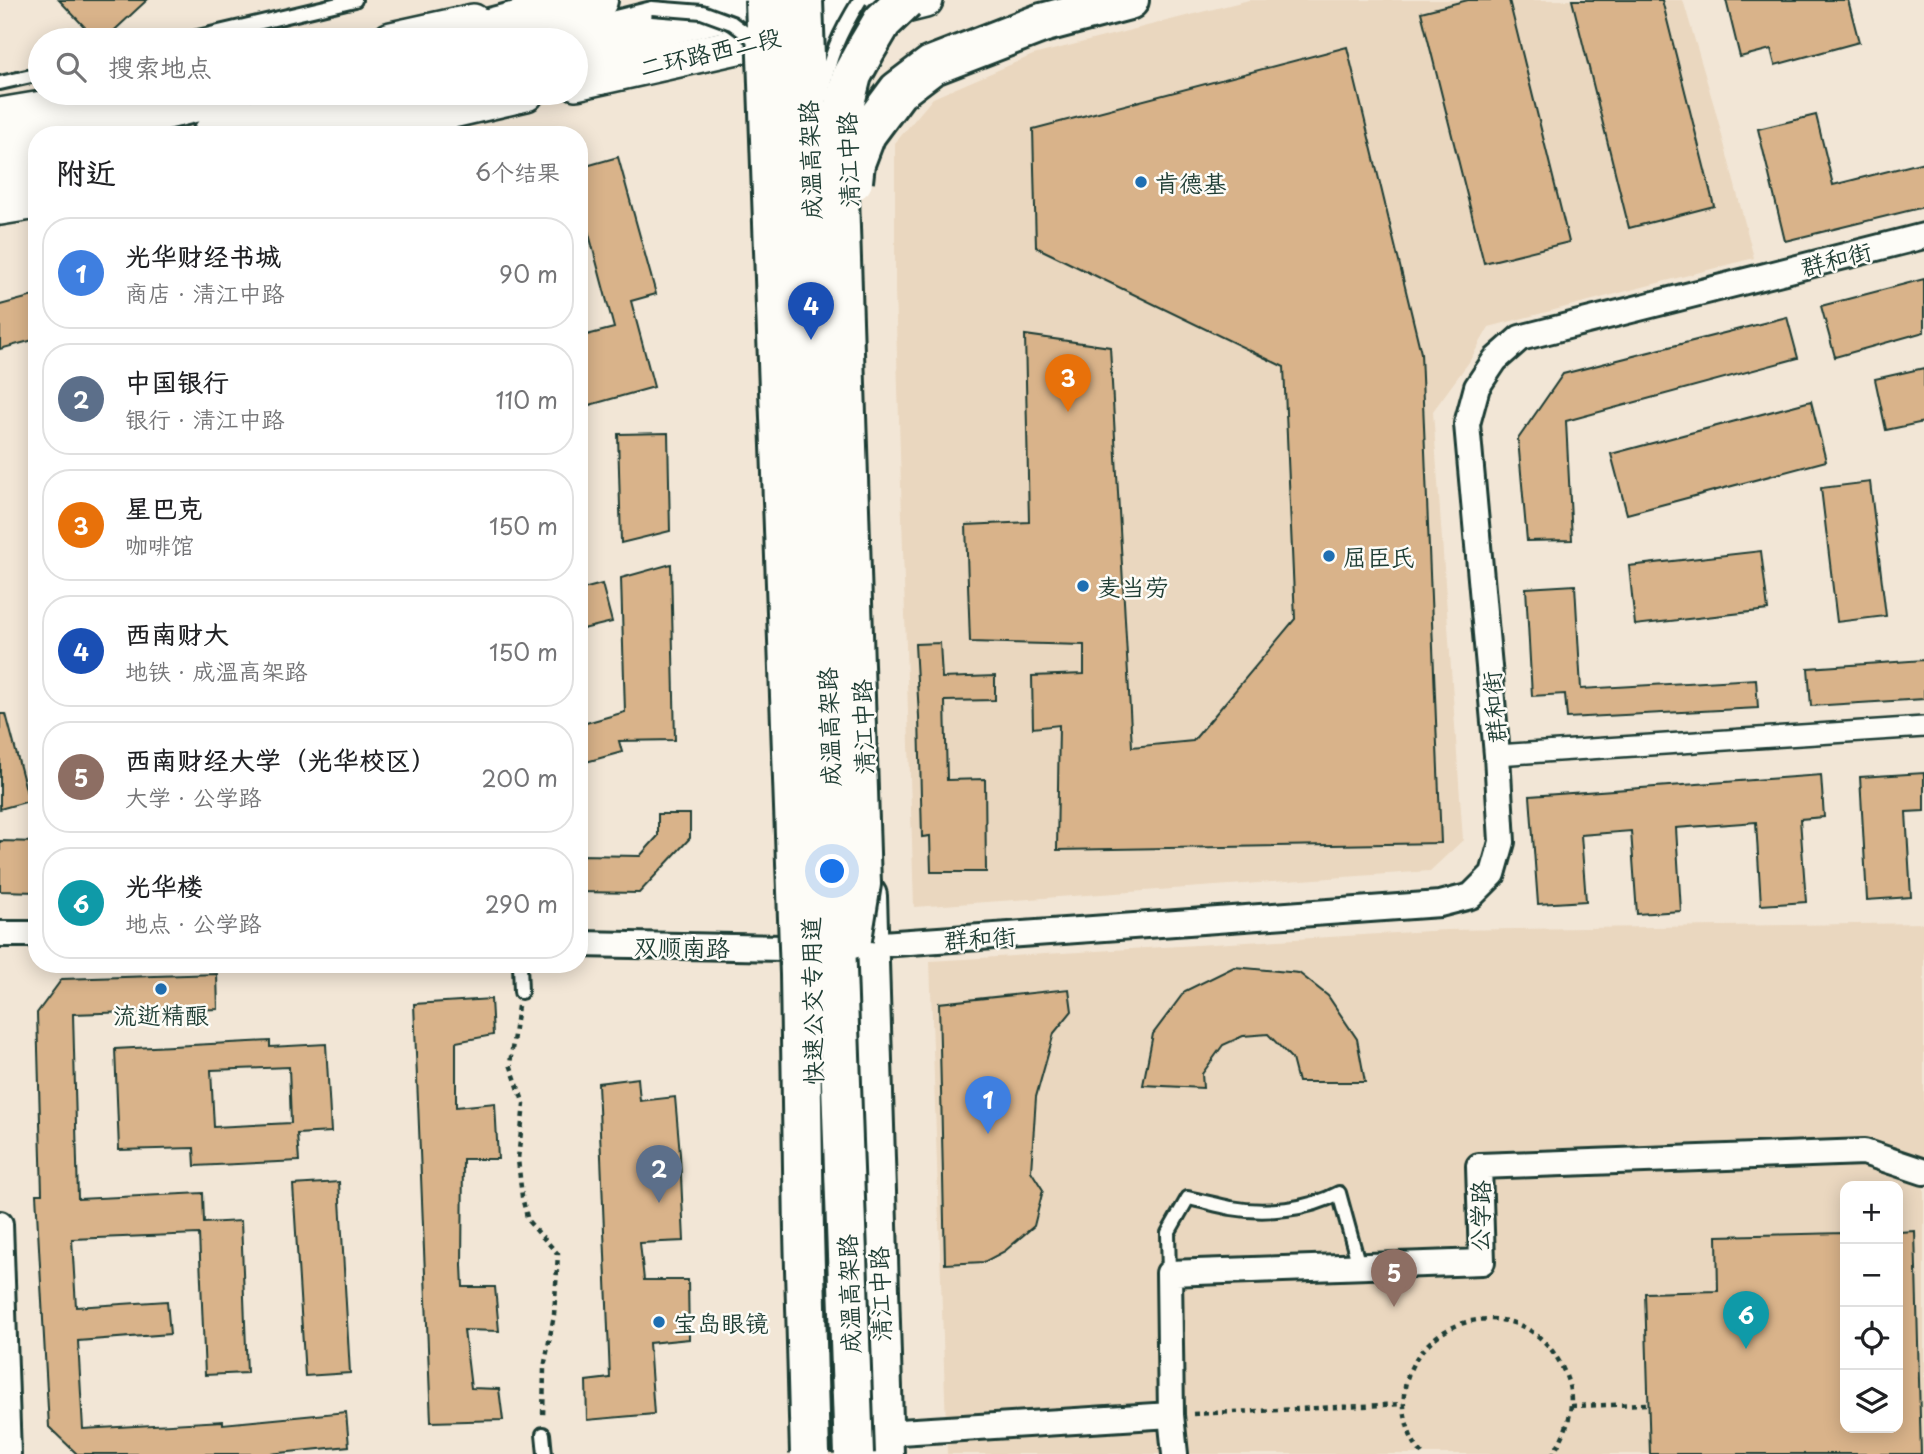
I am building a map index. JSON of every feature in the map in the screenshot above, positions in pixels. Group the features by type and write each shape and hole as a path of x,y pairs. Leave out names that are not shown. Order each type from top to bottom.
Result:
{"main road":[{"path":"445,28 558,0"},
{"path":"490,28 598,0"},
{"path":"757,0 786,948 797,1454"},
{"name":"成温高架路","path":"765,0 800,974 803,1232 810,1454"},
{"path":"588,44 771,0"},
{"name":"成温高架路","path":"803,0 838,1020 874,1447"},
{"path":"838,1020 861,884 838,165 840,122 852,75 866,48 882,22 905,0"},
{"name":"二环路西二段","path":"588,79 760,41 849,6 925,0"},
{"path":"842,263 855,163 866,134 898,91 931,66 1042,23 1129,0"},
{"name":"清江中路","path":"849,6 868,945 874,1447"},
{"path":"0,116 66,105"},
{"path":"97,126 223,114 279,121 343,105"},
{"path":"384,126 474,105"},
{"path":"0,145 28,140"},
{"path":"0,179 28,174"},
{"path":"0,207 28,202"}],"street":[{"name":"群和街","path":"868,945 1440,904 1471,896 1493,874 1502,842 1497,755 1467,424 1477,387 1495,360 1520,338 1924,236"},
{"path":"1497,755 1924,727"},
{"path":"0,934 28,934"},
{"name":"双顺南路","path":"588,944 786,948"},
{"name":"公学路","path":"1169,1273 1482,1262 1479,1166 1864,1152 1924,1172"},
{"path":"0,1224 8,1454"},
{"path":"1169,1273 1171,1415 1175,1454"},
{"path":"874,1447 1171,1415"}],"lane":[{"path":"237,28 355,0"},
{"path":"571,28 684,0"},
{"name":"快速公交专用道","path":"842,1454 814,169 819,113 827,69 849,6"},
{"path":"652,8 702,12 732,23 768,51 784,71"},
{"path":"0,83 28,77"},
{"name":"快速公交专用道","path":"795,92 800,102 814,169"},
{"path":"223,114 260,105"},
{"path":"520,973 521,992"},
{"path":"1169,1273 1168,1233 1188,1198 1257,1211 1290,1208 1325,1200 1339,1193 1359,1266"},
{"path":"543,1434 545,1454"}],"path":[{"path":"521,992 510,1064 524,1104 518,1159 522,1197 528,1221 558,1254 554,1315 544,1368 543,1434"},
{"path":"1422,1454 1409,1432 1404,1404 1407,1377 1420,1353 1438,1334 1462,1322 1489,1318 1515,1323 1539,1336 1557,1355 1568,1380 1571,1406 1565,1434 1553,1454"},
{"path":"1171,1415 1404,1404"},
{"path":"1571,1406 1648,1404"}],"shaded area":[{"path":"1249,0 1683,0 1754,258 1489,327 1469,362 1433,411 1463,840 1430,871 914,907 895,290 895,143 933,98 1033,55"},
{"path":"1924,923 1924,1454 947,1454 930,961 1446,930"}],"building":[{"path":"59,0 147,0 117,28 86,28"},
{"path":"1468,0 1509,0 1569,242 1484,263 1421,12"},
{"path":"1572,0 1662,0 1714,206 1629,228"},
{"path":"1726,0 1848,0 1859,42 1775,65 1771,49 1740,57"},
{"path":"1347,47 1421,353 1441,843 1057,850 1059,725 1033,728 1032,676 1084,674 1084,645 970,642 966,525 1029,522 1025,335 1110,347 1132,747 1193,741 1295,619 1284,367 1036,247 1033,129"},
{"path":"1816,115 1833,185 1924,162 1924,207 1785,241 1758,129"},
{"path":"618,157 656,294 631,301 654,387 588,405 588,335 614,328 588,230 588,165"},
{"path":"1924,279 1924,332 1835,357 1821,306"},
{"path":"28,297 28,341 0,349 0,305"},
{"path":"1787,317 1798,358 1566,421 1572,540 1527,541 1518,439 1563,374"},
{"path":"1924,368 1924,422 1886,430 1875,379"},
{"path":"1811,401 1826,461 1627,514 1611,454"},
{"path":"668,433 670,531 621,543 618,434"},
{"path":"1870,482 1886,616 1837,622 1821,488"},
{"path":"1761,551 1768,610 1635,625 1629,566"},
{"path":"671,564 675,740 619,741 622,752 588,761 588,722 625,712 621,578"},
{"path":"602,584 612,622 588,628 588,588"},
{"path":"1575,585 1581,689 1756,679 1758,708 1567,718 1565,694 1532,696 1526,588"},
{"path":"940,643 942,678 995,676 995,700 945,701 947,780 985,779 986,872 931,872 930,836 922,837 915,644"},
{"path":"1924,660 1924,699 1811,706 1808,668"},
{"path":"0,714 6,714 28,801 0,809"},
{"path":"1924,773 1924,811 1906,812 1911,897 1867,900 1860,777"},
{"path":"1821,775 1824,817 1800,819 1806,902 1761,905 1756,822 1676,828 1681,911 1637,914 1631,831 1581,835 1586,901 1538,904 1530,796"},
{"path":"658,814 690,814 690,838 639,893 588,892 588,855 640,856 658,836"},
{"path":"0,841 28,842 28,892 0,891"},
{"path":"1234,967 1299,973 1328,996 1357,1039 1365,1082 1298,1082 1292,1059 1268,1034 1243,1036 1223,1045 1202,1074 1203,1088 1143,1085 1153,1034 1185,991"},
{"path":"217,974 218,1009 73,1014 78,1199 203,1193 204,1223 241,1221 247,1373 205,1375 199,1234 72,1239 76,1307 167,1301 170,1334 78,1341 83,1429 223,1421 223,1424 346,1412 349,1446 269,1454 77,1454 49,1427 36,1194 42,1194 37,1013 62,979"},
{"path":"1069,989 1072,1011 1054,1033 1036,1097 1031,1171 1043,1190 1034,1226 1005,1251 984,1262 945,1264 939,1003"},
{"path":"491,999 493,1035 456,1042 456,1107 495,1103 498,1159 463,1159 462,1265 463,1287 495,1287 499,1331 464,1330 471,1388 499,1389 503,1420 431,1422 414,1004"},
{"path":"270,1041 270,1047 326,1044 331,1132 297,1134 299,1161 195,1166 194,1148 119,1150 115,1049","holes":["289,1067 291,1123 214,1127 211,1070"]},
{"path":"638,1078 640,1101 675,1097 684,1241 640,1243 644,1280 688,1280 689,1339 649,1343 654,1414 587,1420 586,1381 610,1378 598,1083"},
{"path":"339,1182 350,1373 305,1376 293,1185"},
{"path":"1915,1231 1921,1454 1650,1454 1645,1293 1718,1291 1717,1236 1840,1233 1840,1433 1903,1433 1903,1232"}],"place":[{"name":"肯德基","path":"1141,182"},
{"name":"西南财大","path":"811,340"},
{"name":"星巴克","path":"1068,412"},
{"name":"屈臣氏","path":"1329,556"},
{"name":"麦当劳","path":"1083,586"},
{"name":"流逝精酿","path":"161,989"},
{"name":"光华财经书城","path":"988,1134"},
{"name":"中国银行","path":"659,1203"},
{"name":"西南财经大学（光华校区）","path":"1394,1307"},
{"name":"宝岛眼镜","path":"659,1322"},
{"name":"光华楼","path":"1746,1349"}]}
